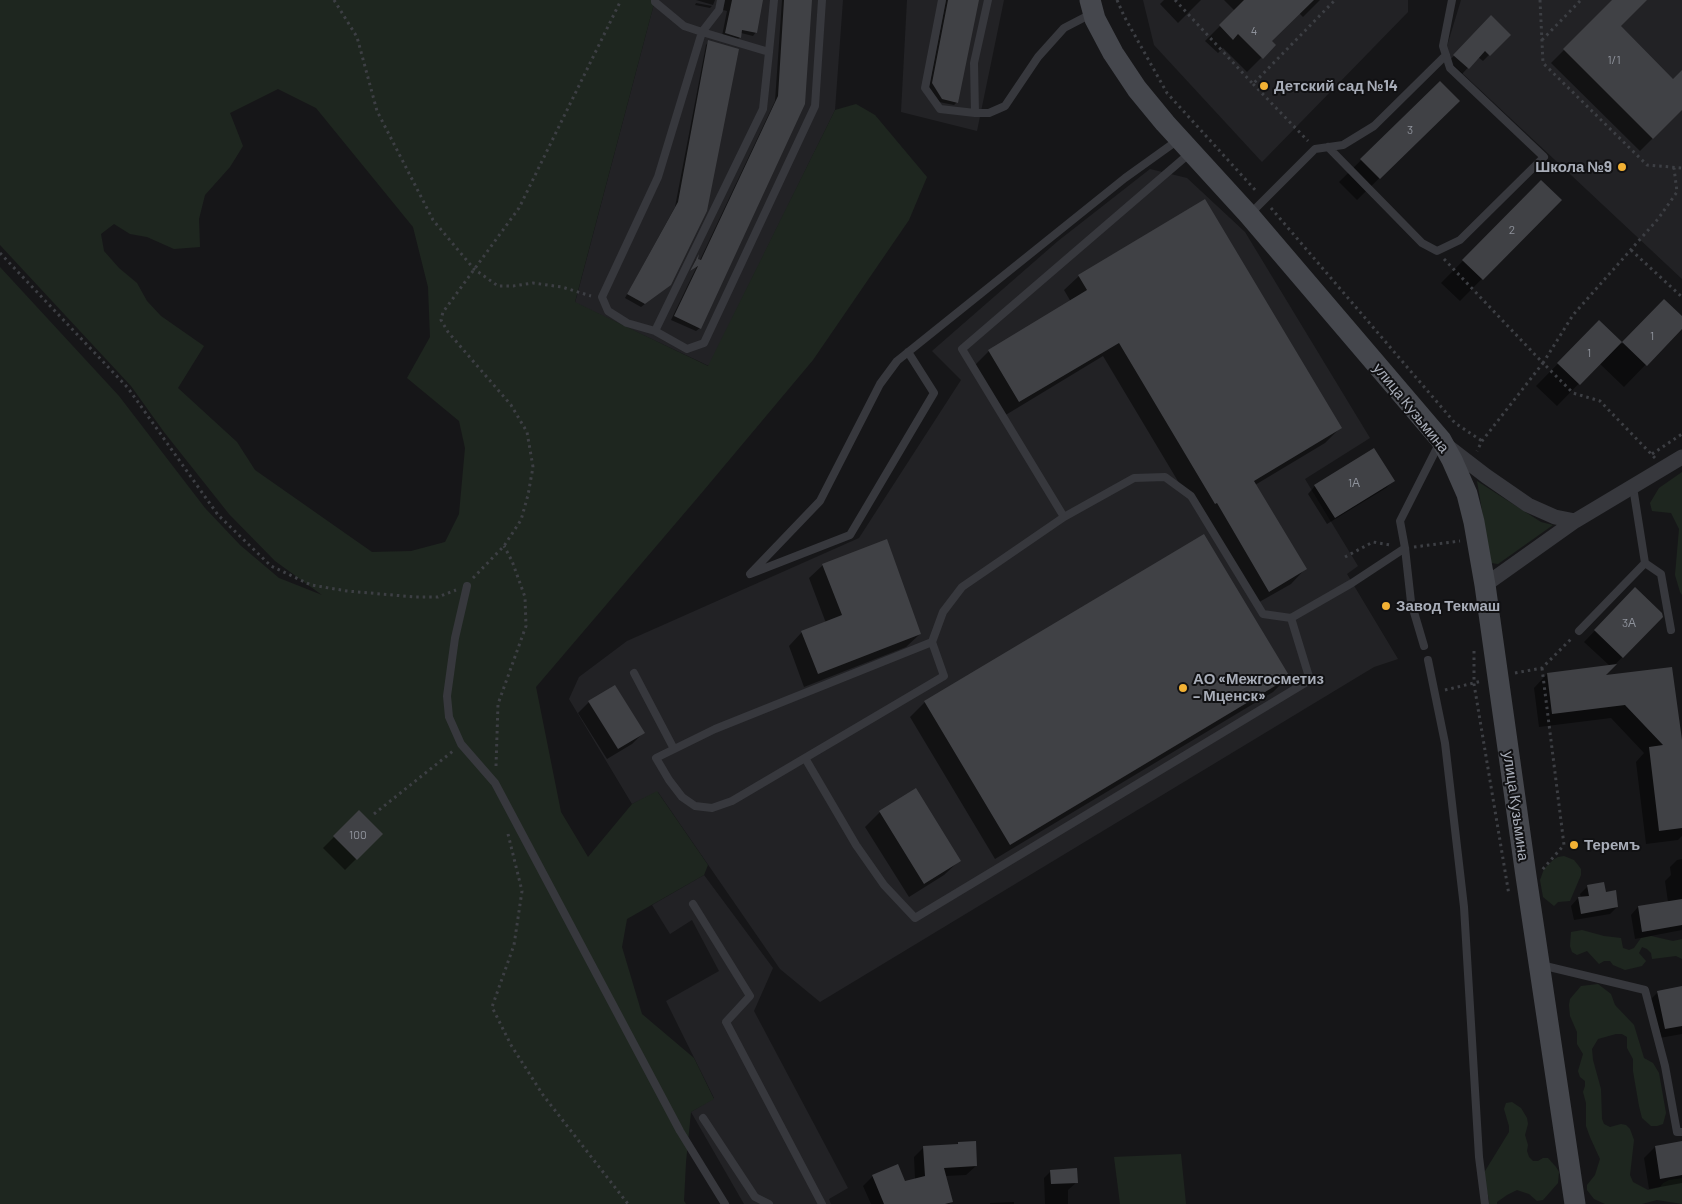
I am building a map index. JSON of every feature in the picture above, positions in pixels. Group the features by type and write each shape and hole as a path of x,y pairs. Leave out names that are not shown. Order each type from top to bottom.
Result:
{"main road":[{"name":"улица Кузьмина","path":"1092,6 1113,53 1143,96 1185,145 1257,208 1441,440 1467,494 1485,585 1516,879 1539,964 1575,1204"}],"street":[{"path":"1441,440 1457,454 1528,505 1554,517 1575,521"},
{"path":"1485,585 1575,521 1682,457"}],"lane":[{"path":"654,0 684,26 769,52"},
{"path":"721,0 719,10 702,32 658,177 602,297 608,311 627,324 655,330 687,349 704,343 815,106 822,0"},
{"path":"655,330 763,109 774,0"},
{"path":"942,0 925,88 940,109 975,113 989,113 1005,106 1038,57 1064,28 1092,6"},
{"path":"975,113 974,64 988,0"},
{"path":"1328,148 1422,243 1437,251 1460,240 1544,156 1450,68 1443,46 1452,0"},
{"path":"1257,208 1315,149 1343,145 1374,126 1446,55"},
{"path":"908,352 934,393 850,535 750,574 820,501 880,384 897,361 908,352 1125,178 1185,145"},
{"path":"1064,517 962,349 1185,145"},
{"path":"1424,646 1411,602 1400,521 1441,440"},
{"path":"932,642 715,729 656,758 682,797 695,806 712,808 732,801 944,676 932,642 943,612 962,587 1064,517 1134,478 1165,477 1190,496 1263,614 1291,618 1352,583 1405,548"},
{"path":"1634,487 1645,563 1660,574 1671,630"},
{"path":"1580,631 1645,563"},
{"path":"467,586 455,638 447,696 449,717 462,744 495,783 676,1122 725,1204"},
{"path":"805,758 856,845 884,885 915,918 1310,680 1291,618"},
{"path":"1428,660 1445,743 1464,907 1479,1157 1486,1204"},
{"path":"634,674 674,749"},
{"path":"693,904 750,996 726,1022 822,1204"},
{"path":"1539,964 1645,990 1665,1066 1677,1132 1682,1132"},
{"path":"703,1118 755,1197 769,1204"}],"path":[{"path":"334,0 357,38 377,111 433,220 474,269 498,286 533,283 562,287 588,296 602,297"},
{"path":"0,253 128,388 218,515 271,566 310,585 347,591 415,597 438,597 467,586 504,546 520,520 528,495 533,467 527,432 510,405 448,332 441,320 443,312 519,208 621,0"},
{"path":"1117,0 1167,93 1257,208 1454,423 1482,442"},
{"path":"1175,0 1315,149"},
{"path":"1253,84 1335,0"},
{"path":"1540,0 1543,63 1647,166 1682,168"},
{"path":"1542,40 1581,0"},
{"path":"1664,469 1652,454 1600,401 1573,393 1543,363 1573,315 1658,219 1677,192 1674,168"},
{"path":"1631,250 1682,297"},
{"path":"1652,454 1682,434"},
{"path":"495,783 498,704 526,626 525,597 512,561 504,546"},
{"path":"1516,879 1541,872 1564,845 1542,668"},
{"path":"374,814 462,744"},
{"path":"507,828 522,891 514,945 492,1007 511,1045 543,1095 628,1204"}],"shaded area":[{"path":"0,0 655,0 575,302 708,366 835,110 856,104 875,115 927,177 909,220 813,360 536,687 561,812 588,857 632,804 657,791 708,865 704,875 627,919 622,947 642,1014 694,1058 714,1099 691,1112 686,1162 684,1201 686,1204 0,1204 0,267 119,396 205,508 240,545 279,578 322,595 275,561 229,514 164,432 131,386 0,245","holes":["278,89 316,108 413,227 428,287 430,337 407,378 459,421 465,448 459,514 445,542 411,551 372,552 255,470 237,442 178,388 204,346 161,316 147,301 137,283 119,268 104,251 101,234 114,224 130,234 147,237 174,249 200,247 199,219 205,195 230,167 243,146 230,113"]},
{"path":"655,0 843,0 835,110 709,366 575,303"},
{"path":"907,0 1004,0 977,131 901,112"},
{"name":"Детский сад №14","path":"1143,0 1408,0 1408,12 1262,162 1154,45"},
{"name":"Школа №9","path":"1461,0 1682,0 1682,279 1444,56"},
{"path":"1150,169 1187,178 1245,232 1370,438 1305,479 1358,566 1347,574 1398,659 1374,667 820,1002 780,969 658,792 632,804 569,699 579,677 627,641 859,538 961,380 932,351 1058,241"},
{"path":"1682,472 1682,595 1675,575 1679,529 1671,513 1652,511 1650,503 1659,488"},
{"path":"1477,481 1541,522 1553,525 1498,564 1491,563"},
{"path":"1564,856 1574,860 1581,869 1581,875 1570,901 1558,902 1554,906 1543,897 1540,880 1544,869 1553,860"},
{"path":"704,875 773,968 754,1011 848,1188 829,1199 831,1204 744,1204 691,1112 714,1098 666,1001 719,971 692,920 670,934 652,905"},
{"path":"1582,930 1621,938 1623,948 1629,950 1634,948 1641,938 1651,936 1673,941 1682,939 1682,959 1676,956 1652,959 1651,953 1642,947 1639,953 1646,961 1642,966 1625,970 1613,965 1610,961 1604,961 1599,964 1587,951 1577,955 1572,952 1570,946 1571,932"},
{"path":"1598,984 1611,994 1615,1005 1634,1025 1644,1058 1653,1063 1659,1073 1666,1113 1663,1124 1657,1126 1651,1126 1642,1118 1633,1071 1633,1059 1627,1048 1627,1037 1622,1034 1616,1034 1598,1039 1592,1049 1601,1089 1602,1119 1604,1124 1610,1127 1621,1124 1626,1125 1630,1129 1634,1140 1630,1175 1633,1182 1648,1190 1660,1187 1669,1180 1682,1178 1682,1204 1657,1200 1642,1204 1605,1204 1594,1199 1587,1190 1587,1185 1595,1175 1600,1159 1586,1126 1586,1103 1583,1092 1585,1081 1580,1077 1578,1071 1583,1054 1577,1044 1577,1032 1570,1016 1569,1005 1570,999 1581,986"},
{"path":"1512,1102 1521,1108 1527,1118 1528,1124 1525,1135 1529,1157 1533,1161 1548,1158 1559,1172 1558,1183 1543,1200 1537,1201 1529,1194 1517,1190 1497,1202 1497,1204 1489,1204 1482,1176 1509,1132 1504,1109 1506,1103"},
{"path":"1181,1154 1186,1204 1120,1204 1114,1157"}],"building":[{"path":"732,0 763,0 757,33 742,30 741,38 725,33"},
{"path":"784,0 812,0 805,104 701,329 674,316 698,266 690,271 699,254 698,259 701,260 778,96"},
{"path":"948,0 979,0 958,103 942,99 932,83"},
{"path":"1244,0 1314,0 1272,41 1276,45 1263,59 1238,34 1233,40 1219,25"},
{"path":"1612,0 1647,0 1621,26 1673,79 1682,70 1682,110 1653,139 1563,49"},
{"path":"1491,15 1511,35 1490,56 1485,51 1469,69 1453,55"},
{"path":"708,40 739,49 707,211 671,285 645,304 627,294 678,202"},
{"path":"1440,81 1460,101 1380,179 1360,159"},
{"path":"1541,180 1562,200 1483,280 1462,260"},
{"path":"1205,199 1342,428 1254,481 1307,569 1269,592 1119,343 1019,402 988,350 1087,290 1078,275"},
{"path":"1664,299 1682,316 1682,329 1647,366 1622,342"},
{"path":"1599,320 1622,342 1580,385 1557,363"},
{"path":"1374,448 1395,481 1335,518 1314,485"},
{"path":"1204,534 1290,677 1010,845 924,701"},
{"path":"887,539 921,634 818,674 801,631 842,615 822,564"},
{"path":"1635,587 1662,613 1663,617 1623,658 1594,630"},
{"path":"1617,664 1606,675 1672,667 1682,740 1682,828 1659,831 1649,747 1663,745 1625,705 1552,714 1547,673"},
{"path":"615,685 645,733 618,749 588,701"},
{"path":"916,788 961,861 924,884 879,811"},
{"path":"359,810 383,834 357,860 333,836"},
{"path":"1604,882 1606,892 1616,890 1618,907 1581,914 1578,897 1589,896 1587,885"},
{"path":"1682,899 1682,925 1642,932 1638,906"},
{"path":"1682,986 1682,1026 1665,1029 1657,991"},
{"path":"976,1141 977,1166 944,1168 953,1202 945,1204 884,1204 872,1175 898,1164 905,1181 925,1176 923,1146"},
{"path":"1682,1141 1682,1175 1660,1179 1655,1146"},
{"path":"1077,1168 1078,1183 1051,1184 1050,1170"}],"place":[{"name":"Детский сад №14","path":"1264,86"},
{"name":"Школа №9","path":"1622,167"},
{"name":"Завод Текмаш","path":"1386,606"},
{"name":"АО «Межгосметиз – Мценск»","path":"1183,688"},
{"name":"Теремъ","path":"1574,845"}]}
